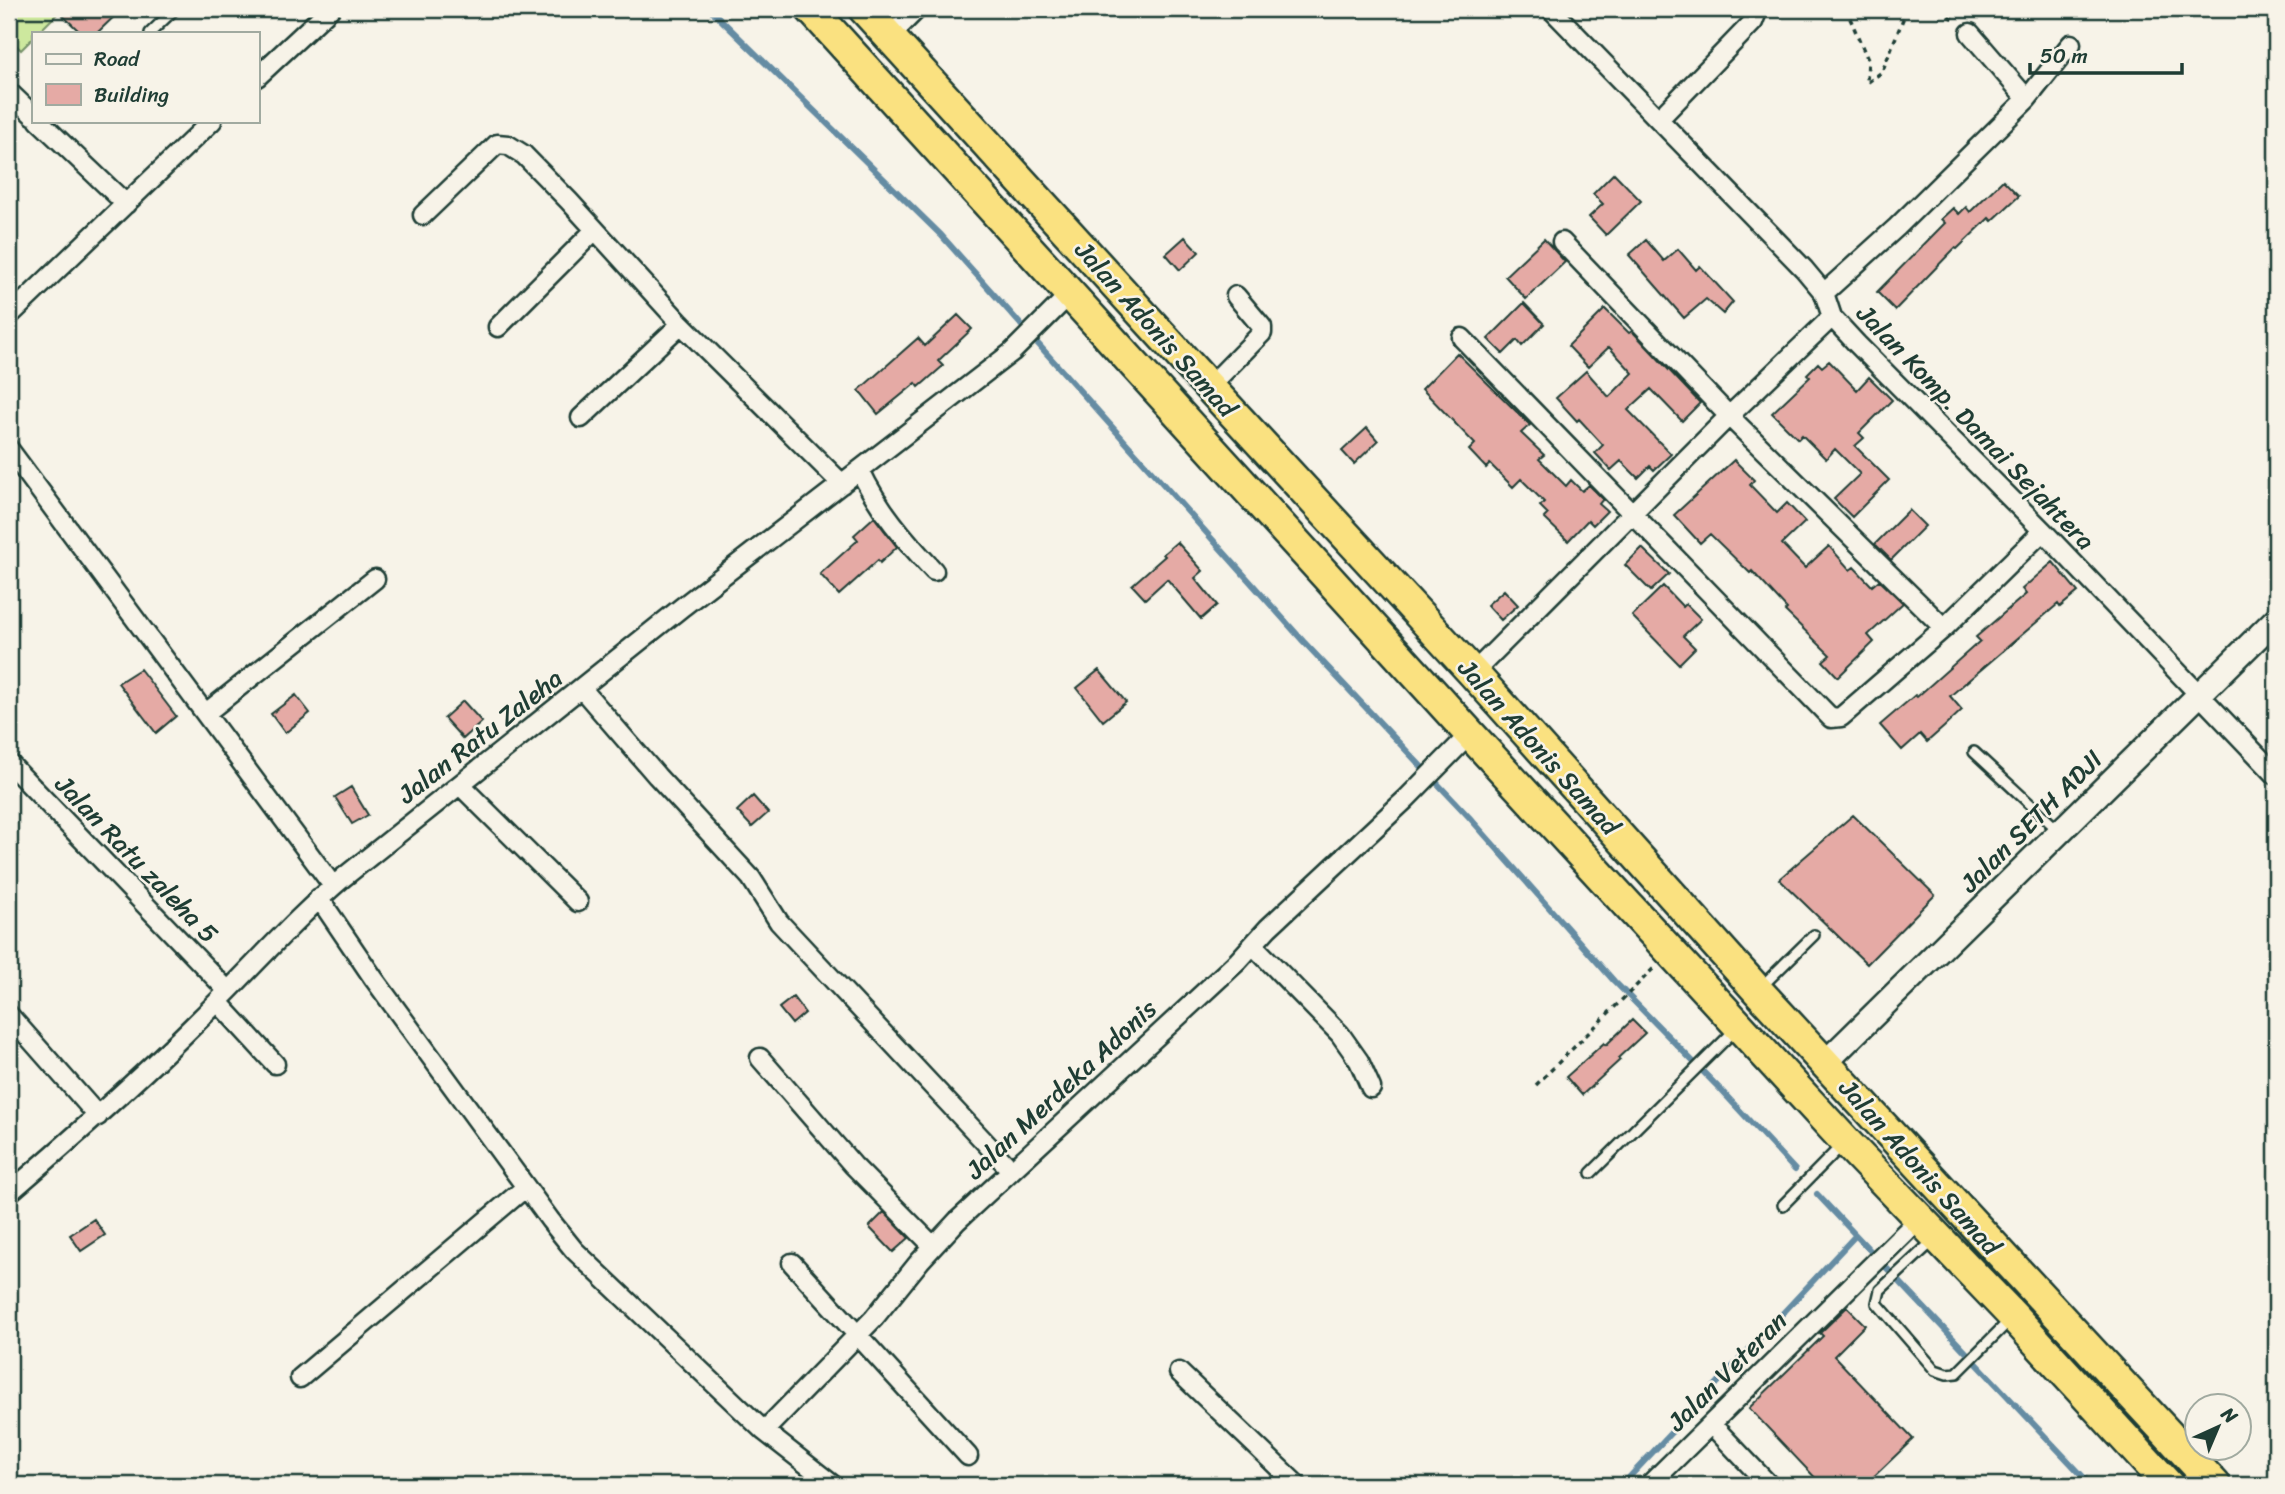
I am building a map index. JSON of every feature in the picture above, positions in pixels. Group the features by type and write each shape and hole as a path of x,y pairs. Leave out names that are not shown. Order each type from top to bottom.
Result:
{"highway":[{"path":"811,9 1471,734 2168,1485"},
{"name":"Jalan Adonis Samad","path":"864,9 1473,673 1758,991 2215,1485"},
{"path":"1585,857 1613,831"},
{"path":"2013,1316 2034,1291"}],"street":[{"path":"259,75 330,9"},
{"path":"890,37 917,9"},
{"path":"1551,9 1804,269 1824,293 1832,317"},
{"path":"1660,119 1753,22 1758,9"},
{"path":"1970,33 2027,99"},
{"path":"1824,293 1897,227 2027,99 2071,44"},
{"path":"9,92 32,114"},
{"path":"40,122 126,204"},
{"path":"9,316 211,122"},
{"path":"423,215 484,154 497,144 509,145 524,155 681,324 842,484"},
{"path":"498,327 595,230"},
{"path":"1562,242 1729,416 1944,628"},
{"name":"Jalan Ratu Zaleha","path":"9,1193 98,1116 223,997 333,886 681,607 1012,352 1071,293"},
{"path":"1209,387 1262,333 1262,327 1236,296"},
{"name":"Jalan Komp. Damai Sejahtera","path":"1473,673 1631,513 1832,317 2043,531 2276,775"},
{"path":"581,418 681,324"},
{"path":"1462,338 1831,718 1841,717 1944,628 2043,531"},
{"path":"9,449 333,886"},
{"path":"859,471 872,495 900,533 934,571"},
{"path":"206,713 375,579"},
{"name":"Jalan SETH ADJI","path":"1825,1063 2276,619"},
{"path":"582,688 657,776 751,877 779,922 1011,1170"},
{"name":"Jalan Merdeka Adonis","path":"764,1431 874,1318 933,1246 1253,945 1471,734"},
{"name":"Jalan Ratu zaleha 5","path":"9,763 223,997 275,1064"},
{"path":"460,785 578,902"},
{"path":"319,898 374,979 550,1220 591,1268 764,1431 833,1485"},
{"path":"1253,945 1340,1034 1359,1061 1371,1088"},
{"path":"9,1014 98,1116"},
{"path":"760,1058 853,1165 933,1246"},
{"path":"300,1378 526,1187"},
{"name":"Jalan Veteran","path":"1649,1485 1886,1251 1928,1229"},
{"path":"792,1264 968,1456"},
{"path":"1179,1372 1297,1485"},
{"path":"1711,1424 1769,1485"}],"lane":[{"path":"151,32 175,9"},
{"path":"1974,752 2060,832"},
{"path":"1758,991 1814,935"},
{"path":"1591,1173 1740,1026"},
{"path":"1783,1205 1846,1141"},
{"path":"1928,1229 1907,1264 1880,1290 1877,1303 1936,1370 1947,1374 1957,1373 2013,1316"}],"path":[{"path":"1846,9 1868,60 1867,83 1882,72 1907,9"},
{"path":"1536,1085 1651,972"}],"green space":[{"path":"9,9 62,9 39,32 32,32 32,39 21,50 9,38"}],"building":[{"path":"56,9 122,9 98,32 80,32"},
{"path":"1614,173 1641,201 1606,235 1589,217 1603,204 1593,194"},
{"path":"2003,180 2019,196 1992,221 1989,218 1955,248 1895,310 1877,292 1945,223 1941,219 1953,208 1959,214 1966,207 1970,212"},
{"path":"1185,237 1199,252 1180,270 1166,254"},
{"path":"1544,239 1565,262 1526,299 1505,276"},
{"path":"1646,240 1664,261 1678,249 1696,270 1700,266 1733,302 1723,314 1706,299 1684,318 1629,255"},
{"path":"1524,303 1544,324 1522,346 1517,340 1503,354 1488,339"},
{"path":"1605,309 1629,333 1632,331 1700,403 1682,421 1651,389 1628,410 1671,454 1654,470 1650,466 1638,478 1621,461 1611,470 1595,453 1603,445 1556,398 1586,371 1609,397 1633,373 1609,347 1588,367 1568,346"},
{"path":"958,315 972,329 938,361 943,366 919,387 916,383 878,414 859,390 918,338 925,346"},
{"path":"1457,353 1530,425 1521,433 1544,455 1539,459 1566,486 1571,480 1582,491 1589,485 1603,499 1599,504 1607,511 1593,525 1588,520 1568,541 1544,518 1548,514 1540,506 1544,502 1521,479 1513,487 1490,464 1486,468 1469,450 1475,444 1422,389"},
{"path":"1829,361 1857,390 1869,377 1892,400 1859,433 1864,438 1855,446 1889,480 1852,517 1834,499 1860,474 1835,449 1826,459 1802,435 1798,439 1772,413 1810,377 1807,374 1818,363 1822,367"},
{"path":"1367,428 1378,441 1354,464 1342,451"},
{"path":"1734,460 1754,480 1750,485 1777,513 1787,503 1805,522 1782,544 1805,568 1829,546 1850,570 1854,567 1872,586 1879,580 1903,603 1868,635 1874,642 1838,677 1823,661 1830,655 1785,611 1787,609 1752,571 1750,573 1710,534 1700,543 1674,515"},
{"path":"1909,510 1925,526 1891,560 1875,544"},
{"path":"874,517 897,547 839,595 820,574 858,540 854,535"},
{"path":"1177,542 1203,571 1195,578 1217,605 1201,619 1167,579 1145,599 1132,585"},
{"path":"1642,548 1669,574 1651,591 1625,565"},
{"path":"2053,562 2078,592 2060,607 2058,604 1950,696 1962,710 1944,727 1927,742 1920,734 1902,750 1880,725 1915,695 1917,697 1980,641 1976,637 2026,594 2022,589"},
{"path":"1663,586 1683,607 1686,604 1701,619 1683,636 1695,648 1679,664 1632,616"},
{"path":"1504,590 1518,605 1501,620 1487,605"},
{"path":"140,669 176,716 156,733 118,683"},
{"path":"1099,670 1126,702 1103,721 1077,688"},
{"path":"296,695 310,713 285,733 271,714"},
{"path":"463,701 482,722 463,739 444,718"},
{"path":"351,787 368,815 352,824 335,797"},
{"path":"753,796 768,813 752,827 737,811"},
{"path":"1853,815 1935,895 1867,964 1779,879"},
{"path":"793,997 805,1013 792,1024 779,1008"},
{"path":"1632,1020 1645,1033 1582,1095 1566,1077"},
{"path":"884,1212 909,1238 893,1252 869,1227"},
{"path":"94,1219 105,1235 81,1251 70,1235"},
{"path":"1847,1307 1865,1325 1834,1356 1913,1439 1865,1485 1822,1485 1749,1408 1823,1336 1820,1333"}],"waterway":[{"path":"710,9 941,235 1303,641 1469,817 1614,981 1795,1170"},
{"path":"1817,1194 2091,1485"},
{"path":"1622,1485 1855,1236"}]}
